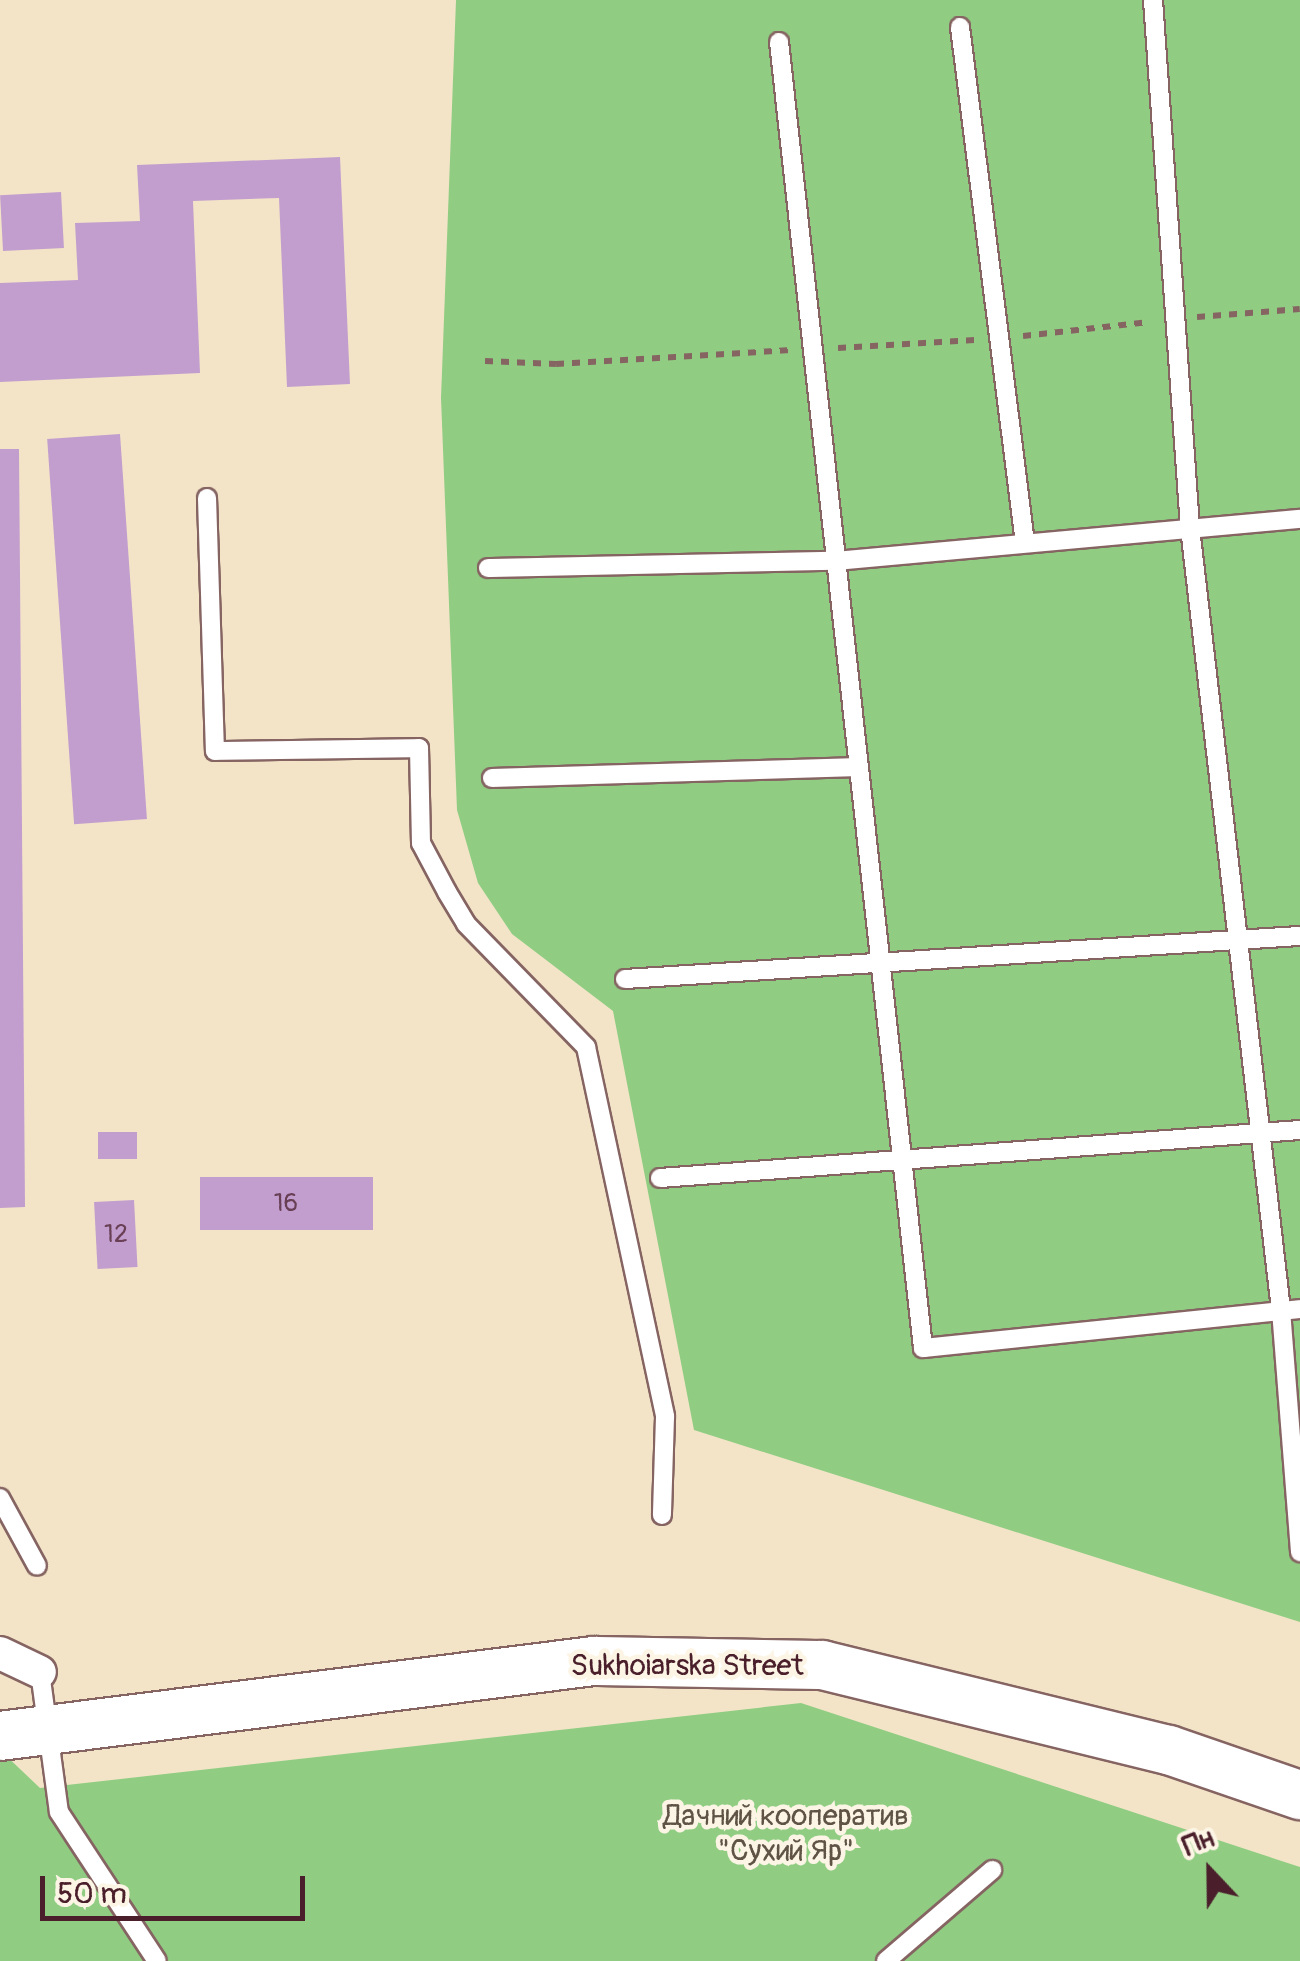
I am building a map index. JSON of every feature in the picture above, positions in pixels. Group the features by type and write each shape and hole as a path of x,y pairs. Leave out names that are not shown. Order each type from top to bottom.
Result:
{"street":[{"path":"0,1653 40,1672"},
{"name":"Sukhoiarska Street","path":"22,1733 594,1662 822,1665 1170,1750 1300,1796"}],"lane":[{"path":"1153,0 1190,528 1233,939 1280,1310 1298,1486 1300,1552"},
{"path":"960,27 1025,543"},
{"path":"778,42 922,1348 1300,1309"},
{"path":"207,498 215,750 419,748 422,842 447,892 477,937 586,1047 664,1417 662,1515"},
{"path":"488,568 836,561 1300,519"},
{"path":"492,778 860,767"},
{"path":"625,979 1300,936"},
{"path":"660,1178 1300,1130"},
{"path":"0,1498 37,1566"},
{"path":"40,1672 22,1733 59,1812 157,1961"},
{"path":"886,1961 992,1870"}],"path":[{"path":"485,362 556,364 999,338 1300,309"}],"green space":[{"path":"456,0 1300,0 1300,1622 694,1430 613,1011 512,934 478,883 457,810 441,398"},
{"name":"Дачний кооператив \"Сухий Яр\"","path":"801,1703 1300,1867 1300,1961 0,1961 0,1750 40,1788"}],"building":[{"path":"340,157 350,384 287,387 279,198 193,201 200,373 0,382 0,283 78,280 75,223 140,221 137,165"},
{"path":"61,192 64,248 3,251 0,195"},
{"path":"120,434 147,819 74,824 47,439"},
{"path":"0,449 19,449 25,1207 0,1208"},
{"path":"98,1132 137,1132 137,1159 98,1159"},
{"path":"200,1177 373,1177 373,1230 200,1230"},
{"path":"134,1200 138,1267 98,1269 94,1202"}]}
